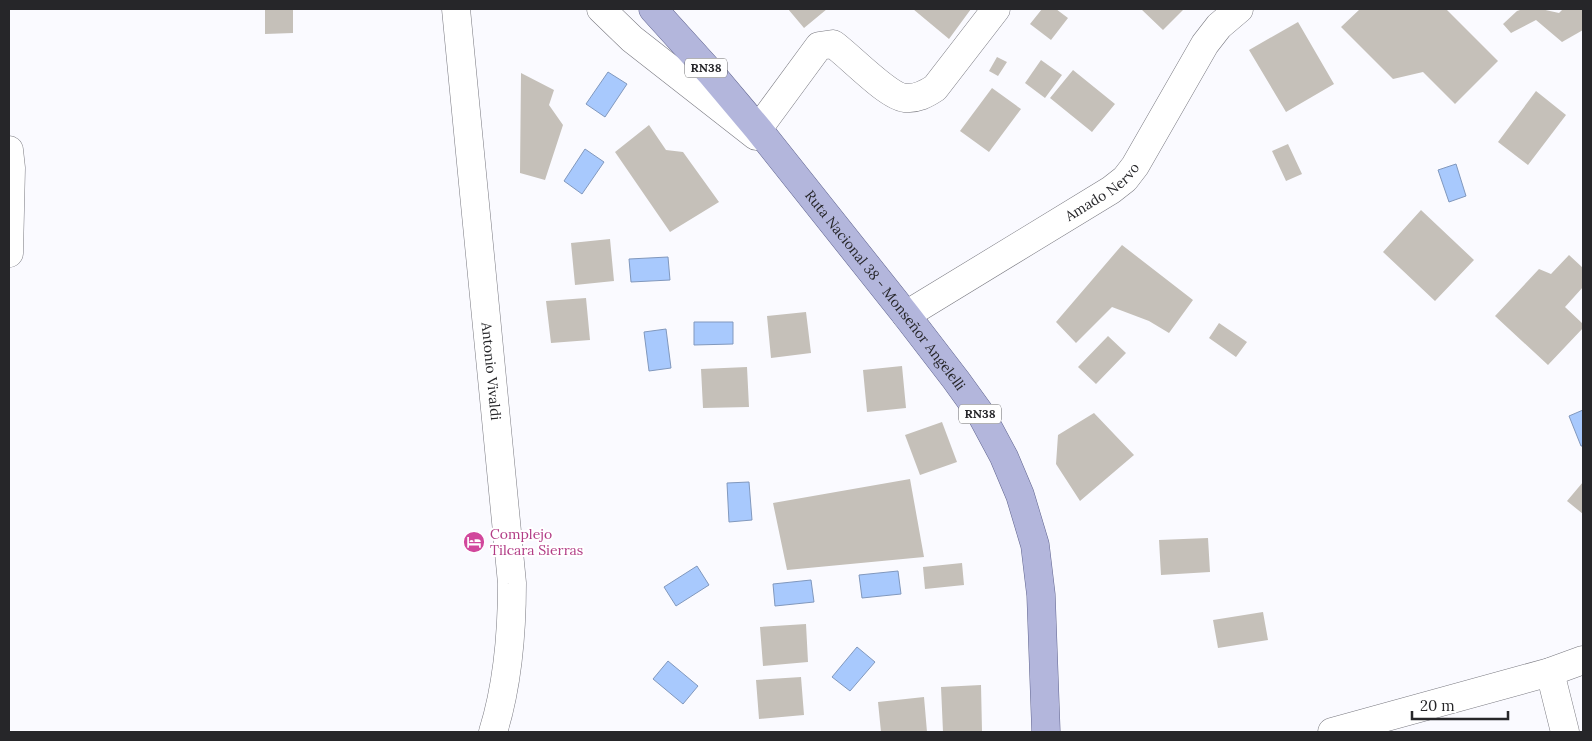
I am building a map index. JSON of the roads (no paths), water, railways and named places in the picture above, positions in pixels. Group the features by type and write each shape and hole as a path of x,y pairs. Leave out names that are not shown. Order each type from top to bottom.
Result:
{"main road":[{"name":"Ruta Nacional 38 - Monseñor Angelelli","path":"654,9 758,129 906,315 982,416 1004,457 1020,495 1035,545 1041,595 1046,732"}],"street":[{"name":"Antonio Vivaldi","path":"456,9 512,583 512,632 502,705 493,732"},
{"path":"601,9 632,39 777,153"},
{"path":"758,129 819,46 833,44 888,91 905,98 922,96 935,88 996,9"},
{"name":"Amado Nervo","path":"906,315 1126,179 1205,44 1220,26 1239,9"},
{"path":"9,150 11,168 9,253"},
{"path":"1332,732 1550,672 1583,660"},
{"path":"1550,672 1566,732"}],"water":[{"path":"608,72 627,84 605,117 586,104"},
{"path":"585,149 604,162 582,194 564,181"},
{"path":"1456,164 1466,196 1449,202 1438,170"},
{"path":"668,257 670,280 631,282 629,259"},
{"path":"694,322 733,322 733,344 694,345"},
{"path":"666,329 671,368 649,371 644,332"},
{"path":"1583,410 1583,446 1581,446 1569,416"},
{"path":"749,482 752,520 729,522 727,483"},
{"path":"697,566 709,585 676,606 664,587"},
{"path":"898,571 901,594 862,598 859,575"},
{"path":"811,580 814,602 775,606 773,584"},
{"path":"857,647 875,662 850,691 832,677"},
{"path":"668,661 698,686 683,704 653,679"}],"place":[{"name":"Complejo Tilcara Sierras","path":"474,542"}]}
